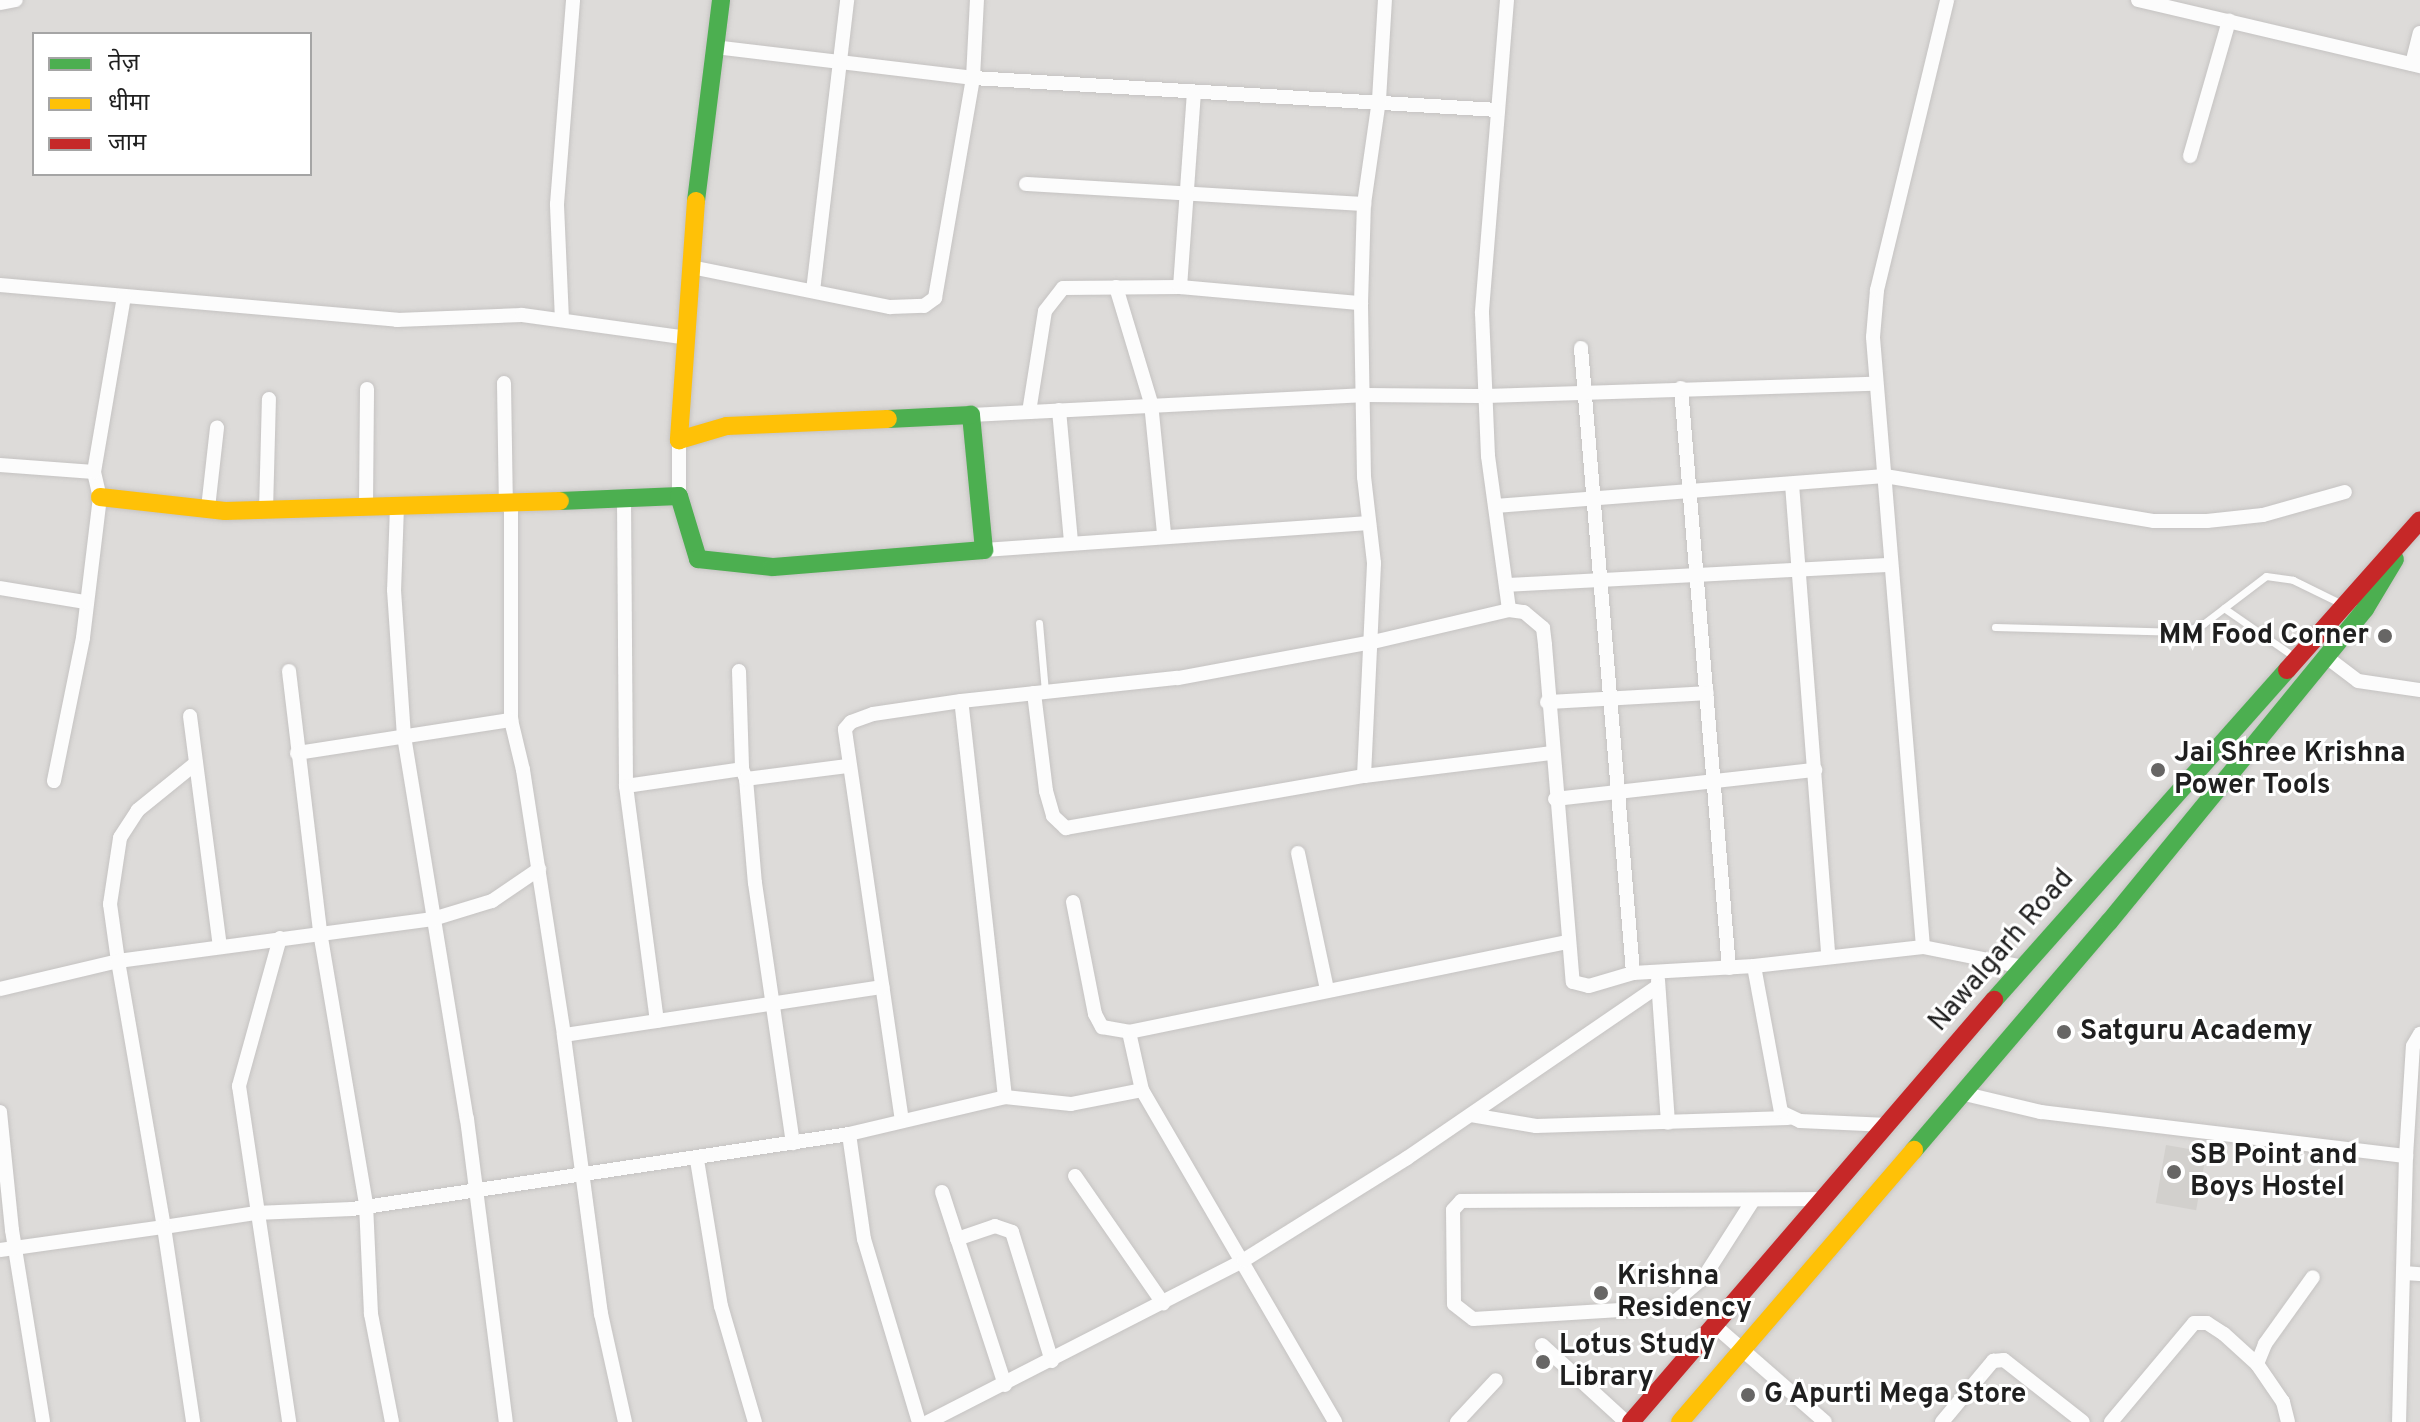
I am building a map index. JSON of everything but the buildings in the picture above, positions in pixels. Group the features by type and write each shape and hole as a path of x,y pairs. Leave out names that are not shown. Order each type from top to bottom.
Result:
{"street":[{"path":"0,3 16,0"},
{"path":"562,320 557,204 573,0"},
{"path":"721,0 691,267 679,440 679,496 698,559 773,567 1164,533 1369,523"},
{"path":"813,291 847,0"},
{"path":"691,267 907,308 935,298 973,78 977,0"},
{"path":"1364,776 1373,642 1369,523 1364,477 1366,395 1361,303 1364,204 1379,100 1385,0"},
{"path":"1507,0 1482,313 1485,396 1509,610"},
{"path":"1923,947 1889,565 1885,476 1874,384 1877,290 1947,0"},
{"path":"2138,0 2416,65 2420,33"},
{"path":"2190,156 2229,21"},
{"path":"714,47 973,78 1194,94 1379,100 1498,110"},
{"path":"1180,287 1194,94"},
{"path":"1026,184 1364,204"},
{"path":"0,285 397,320 522,315 687,338"},
{"path":"1116,287 1151,403 1164,533"},
{"path":"1029,412 1045,311 1063,288 1180,287 1361,303"},
{"path":"54,781 85,602 100,497 94,472 124,297"},
{"path":"1581,348 1633,973"},
{"path":"504,383 509,504 511,720 539,869 585,1177 601,1314 625,1422"},
{"path":"679,440 727,426 1151,403 1874,384"},
{"path":"1681,388 1729,968"},
{"path":"366,506 367,389"},
{"path":"266,511 269,399"},
{"path":"1059,410 1071,542"},
{"path":"971,415 984,550"},
{"path":"208,508 217,428"},
{"path":"0,465 94,472"},
{"path":"1495,506 1885,476 2154,521 2263,515 2345,492"},
{"path":"1792,484 1828,957"},
{"path":"100,497 266,511 679,496"},
{"path":"624,499 626,786 657,1021"},
{"path":"397,506 394,590 404,736 467,1119 473,1188 506,1422"},
{"name":"Nawalgarh Road","path":"1628,1422 2294,657 2420,520"},
{"path":"1680,1422 1961,1093 2325,656 2381,587 2401,543"},
{"path":"1506,585 1798,567 1889,565"},
{"path":"0,588 85,602"},
{"path":"902,1121 848,766 845,729 851,722 961,701 1178,678 1373,642 1509,610 1535,618 1543,628 1570,976 1580,986 1633,973 1658,979 1729,968 1923,947 2023,967"},
{"path":"2325,656 2358,681 2420,690"},
{"path":"289,671 320,932 366,1204 371,1314 392,1422"},
{"path":"739,671 744,774 755,883 775,1002 793,1143"},
{"path":"1039,692 1046,791 1053,816 1066,828 1364,776 1551,753"},
{"path":"1547,702 1707,693"},
{"path":"961,701 1005,1097"},
{"path":"190,716 220,946"},
{"path":"297,753 511,720"},
{"path":"193,1422 110,904 120,838 138,810 196,763"},
{"path":"626,786 848,766"},
{"path":"1555,799 1716,784 1815,770"},
{"path":"1298,853 1327,990"},
{"path":"0,989 118,961 433,919 492,901 539,869"},
{"path":"1073,902 1095,1014 1102,1027 1129,1032 1567,942"},
{"path":"280,938 239,1086 255,1213 289,1422"},
{"path":"1754,966 1778,1102 1788,1118"},
{"path":"928,1422 1244,1260 1471,1115 1658,979"},
{"path":"1658,979 1668,1123"},
{"path":"564,1035 882,987"},
{"path":"1129,1032 1142,1090 1244,1260 1335,1422"},
{"path":"2399,1422 2406,1156 2413,1046 2420,1034"},
{"path":"0,1250 255,1213 366,1204 697,1160 849,1134 1005,1097 1071,1104 1142,1090"},
{"path":"1961,1093 2041,1112 2406,1156"},
{"path":"0,1112 15,1247 43,1422"},
{"path":"1471,1115 1536,1126 1788,1118 1888,1125"},
{"path":"849,1134 864,1239 919,1422"},
{"path":"697,1160 721,1306 755,1422"},
{"path":"1075,1176 1163,1303"},
{"path":"942,1192 1005,1385"},
{"path":"1752,1202 1704,1277 1669,1307 1529,1320 1473,1319 1454,1304 1453,1210 1461,1201 1752,1202 1823,1199"},
{"path":"957,1239 995,1226 1012,1232 1052,1361"},
{"path":"2404,1273 2420,1274"},
{"path":"2257,1364 2265,1344 2313,1277"},
{"path":"2111,1422 2194,1323 2215,1329 2257,1364 2283,1402 2288,1422"},
{"path":"1714,1325 1825,1422"},
{"path":"1542,1345 1628,1422"},
{"path":"1942,1422 1979,1375 1993,1361 2004,1360 2083,1422"},
{"path":"1457,1422 1496,1380"}],"lane":[{"path":"1995,627 2163,634 2203,624 2266,576 2293,580 2342,604"},
{"path":"2224,608 2294,657"},
{"path":"1039,623 1039,692"}],"shaded area":[{"path":"0,0 2420,0 2420,1422 0,1422"}],"traffic: fast":[{"path":"696,201 721,0"},
{"path":"560,501 679,496 698,559 773,567 984,550 971,415 888,419"},
{"path":"1914,1150 2109,922 2365,609 2395,559"},
{"path":"1994,1000 2287,670"}],"traffic: slow":[{"path":"696,201 679,440 727,426 888,419"},
{"path":"100,497 225,511 560,501"},
{"path":"1680,1422 1914,1150"}],"traffic: jam":[{"path":"2287,670 2420,520"},
{"path":"1631,1422 1994,1000"}],"place":[{"name":"MM Food Corner","path":"2385,636"},
{"name":"Jai Shree Krishna Power Tools","path":"2158,770"},
{"name":"Satguru Academy","path":"2064,1032"},
{"name":"SB Point and Boys Hostel","path":"2174,1172"},
{"name":"Krishna Residency","path":"1601,1293"},
{"name":"Lotus Study Library","path":"1543,1362"},
{"name":"G Apurti Mega Store","path":"1748,1395"}]}
